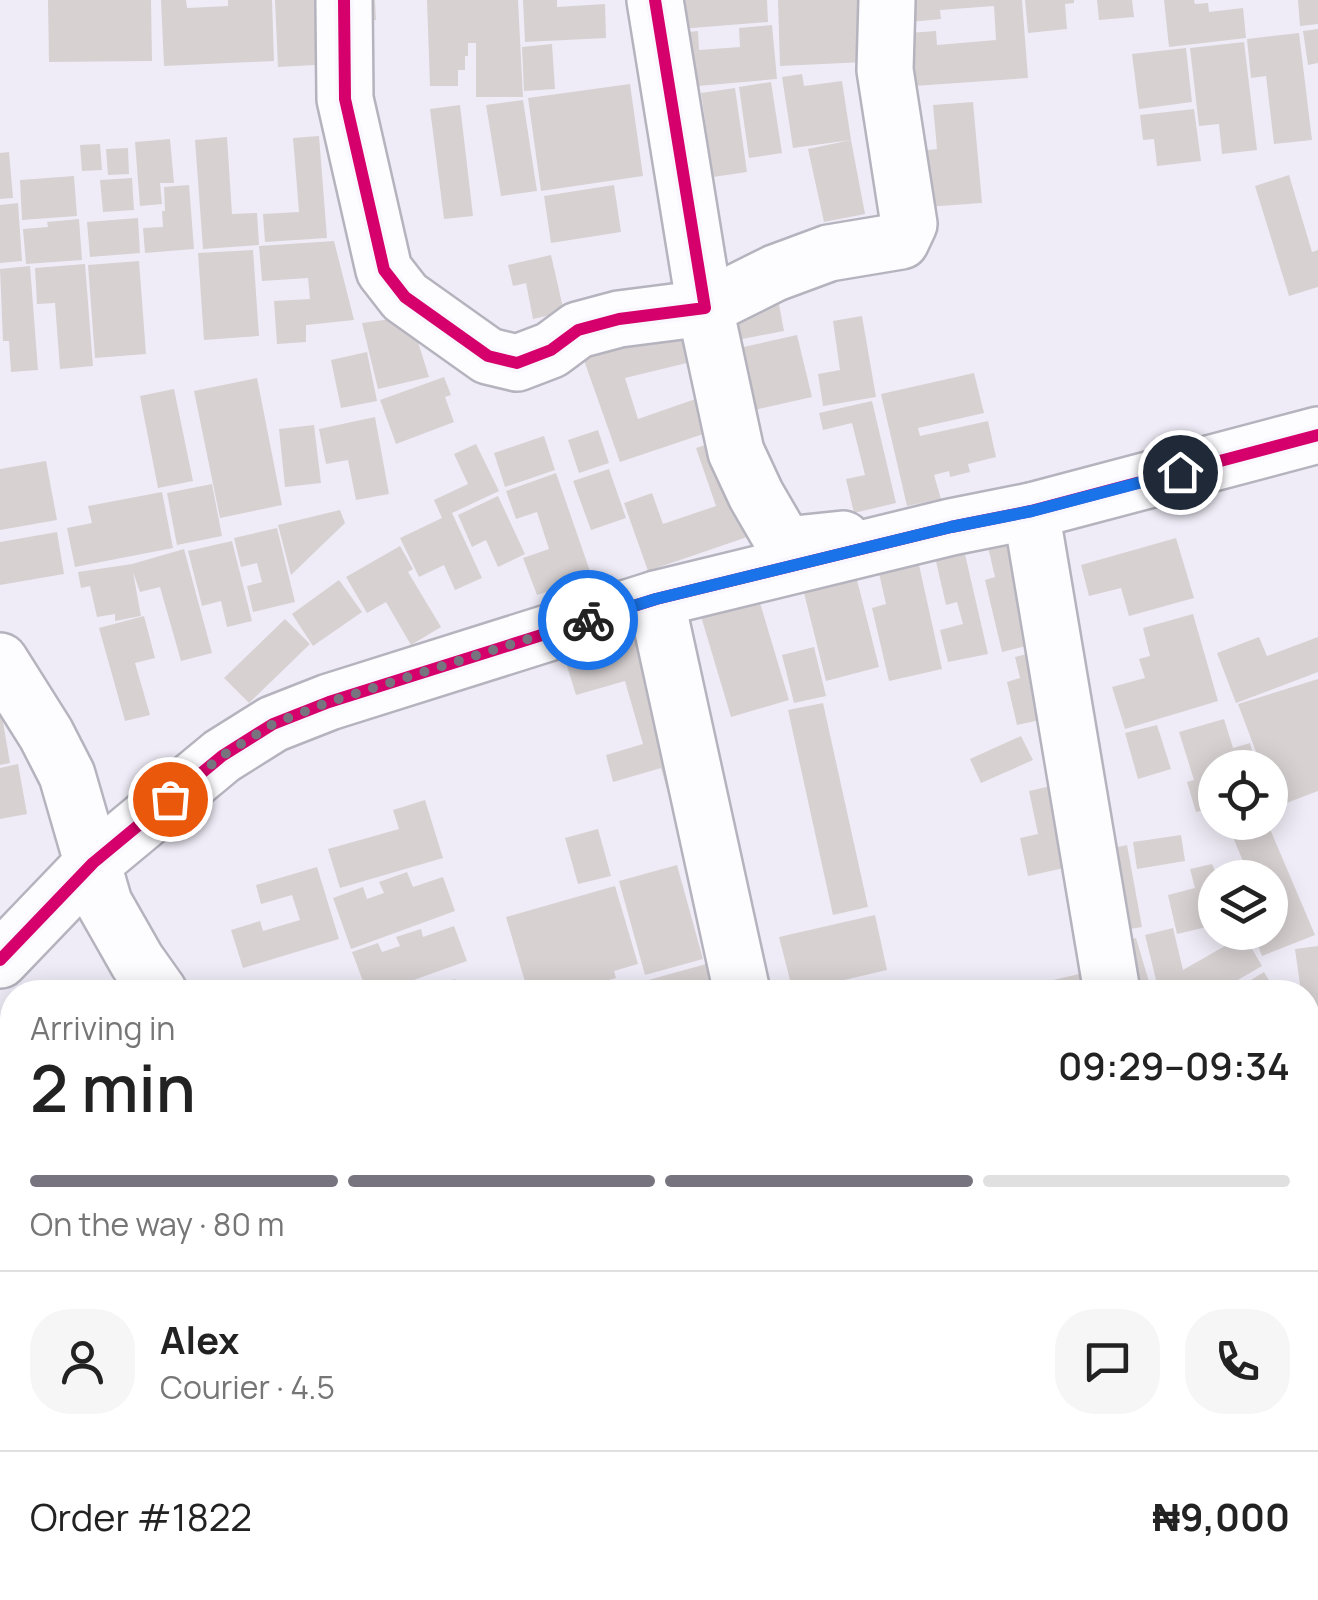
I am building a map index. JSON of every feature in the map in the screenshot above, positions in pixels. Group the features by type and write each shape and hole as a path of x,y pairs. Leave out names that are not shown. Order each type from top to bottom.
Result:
{"street":[{"path":"344,0 345,99 384,270 405,297 488,356 517,363 552,350 578,330 619,319 705,308 774,273 829,253 902,242 909,224 885,70 887,0"},
{"path":"655,0 705,308 736,452 756,494 785,545 951,527"},
{"path":"0,960 93,863 222,756 273,724 329,702 656,599 1032,511 1318,434"},
{"path":"1032,511 1110,980"},
{"path":"656,599 739,980"},
{"path":"0,661 67,776 104,903 150,980"}],"building":[{"path":"48,0 151,0 152,61 49,62"},
{"path":"161,0 186,0 187,8 228,6 228,0 272,0 274,61 164,66"},
{"path":"275,0 375,0 376,20 366,21 351,63 278,67"},
{"path":"427,0 518,0 523,97 476,97 476,43 468,43 465,70 458,70 458,86 430,86"},
{"path":"523,0 557,0 557,7 605,4 606,38 525,42"},
{"path":"665,0 767,0 768,22 667,30"},
{"path":"778,0 862,0 865,62 780,66"},
{"path":"908,0 1022,0 1028,78 914,86 909,33 936,31 937,45 996,40 994,6 940,10 941,19 910,22"},
{"path":"1025,0 1074,0 1065,4 1067,29 1028,33"},
{"path":"1097,0 1132,0 1134,17 1099,20"},
{"path":"1164,0 1208,3 1209,12 1243,8 1246,38 1169,47"},
{"path":"1298,0 1318,0 1318,24 1300,26"},
{"path":"772,25 777,79 675,88 670,34 698,31 699,50 740,47 739,28"},
{"path":"1318,29 1318,63 1308,65 1303,31"},
{"path":"1299,33 1312,140 1274,144 1266,76 1251,78 1247,39"},
{"path":"1244,42 1257,150 1222,154 1219,124 1199,126 1190,48"},
{"path":"552,44 555,89 524,91 522,47"},
{"path":"1186,48 1192,102 1139,109 1132,54"},
{"path":"802,74 804,86 842,81 851,140 793,148 782,77"},
{"path":"771,82 782,153 749,158 739,87"},
{"path":"630,84 643,176 541,191 528,98"},
{"path":"735,88 747,172 713,177 701,93"},
{"path":"523,100 537,191 501,196 486,105"},
{"path":"973,102 982,203 926,207 920,151 937,149 933,105"},
{"path":"460,105 473,216 444,219 430,109"},
{"path":"1194,109 1201,161 1157,166 1154,139 1143,140 1140,115"},
{"path":"319,136 327,238 265,242 263,214 299,212 293,138"},
{"path":"227,137 232,214 257,213 259,245 203,249 195,140"},
{"path":"170,139 174,183 160,183 162,204 140,206 135,142"},
{"path":"851,140 865,214 824,222 808,149"},
{"path":"100,144 102,170 82,171 80,145"},
{"path":"128,148 129,174 108,175 106,149"},
{"path":"9,152 13,198 0,199 0,153"},
{"path":"1289,175 1312,252 1318,250 1318,287 1289,296 1255,186"},
{"path":"74,176 77,216 22,220 20,180"},
{"path":"132,178 134,210 103,212 100,180"},
{"path":"189,185 194,249 145,253 143,228 163,227 164,187"},
{"path":"614,185 621,232 551,243 544,196"},
{"path":"18,203 22,261 0,263 0,205"},
{"path":"138,218 140,253 90,257 87,222"},
{"path":"79,219 82,260 26,264 23,229"},
{"path":"334,241 354,320 306,325 306,342 277,344 274,301 310,299 308,278 262,281 259,246"},
{"path":"253,250 259,336 204,340 198,253"},
{"path":"551,255 564,312 533,319 526,283 513,286 508,265"},
{"path":"139,261 146,354 95,358 88,265"},
{"path":"85,264 93,366 60,369 55,303 37,304 35,268"},
{"path":"30,266 38,370 11,372 9,341 3,341 0,269"},
{"path":"778,299 784,331 732,341 726,309"},
{"path":"436,313 442,335 418,342 429,377 378,389 362,323"},
{"path":"862,316 876,397 823,406 818,374 840,370 833,321"},
{"path":"684,321 695,361 625,378 638,419 707,395 718,429 620,462 580,349"},
{"path":"797,335 812,397 754,410 739,348"},
{"path":"367,352 377,401 341,408 331,360"},
{"path":"974,373 984,413 918,428 920,436 988,421 996,457 968,464 970,472 950,477 949,471 934,475 941,499 907,506 881,394"},
{"path":"444,377 451,395 445,397 454,422 396,444 380,400"},
{"path":"257,378 282,505 220,518 194,391"},
{"path":"174,389 193,481 158,488 140,396"},
{"path":"872,401 896,503 854,513 846,479 865,475 852,423 823,430 819,413"},
{"path":"375,417 389,494 356,500 348,460 326,464 319,429"},
{"path":"314,425 321,483 285,487 279,429"},
{"path":"598,430 609,463 579,473 568,440"},
{"path":"544,436 555,470 505,487 494,453"},
{"path":"720,440 753,535 648,571 624,503 652,493 663,524 716,506 696,448"},
{"path":"476,444 499,491 452,513 482,578 455,590 444,565 419,577 400,538 442,518 434,500 468,484 454,454"},
{"path":"46,461 57,520 0,530 0,469"},
{"path":"609,469 626,518 591,530 573,481"},
{"path":"556,473 592,577 537,595 523,558 549,549 537,512 516,519 506,491"},
{"path":"212,484 222,536 177,545 167,493"},
{"path":"162,492 173,548 75,567 67,528 92,523 88,506"},
{"path":"498,496 525,554 498,567 486,540 472,547 458,515"},
{"path":"340,510 345,523 291,575 278,525"},
{"path":"277,528 295,602 253,612 247,586 262,582 257,563 241,567 234,538"},
{"path":"57,532 64,574 0,585 0,542"},
{"path":"1176,538 1194,598 1129,616 1121,588 1089,596 1081,565"},
{"path":"232,541 252,621 227,627 221,601 202,606 188,551"},
{"path":"1011,542 1035,644 1002,652 985,580 995,577 988,547"},
{"path":"400,546 413,569 408,572 441,627 411,645 386,602 367,613 346,577"},
{"path":"184,549 212,653 181,661 160,587 140,592 133,572 141,616 115,621 115,614 97,617 90,586 81,588 78,572 132,564"},
{"path":"964,550 988,654 948,662 940,630 963,624 957,602 946,605 935,557"},
{"path":"919,565 942,669 889,681 872,608 886,604 879,573"},
{"path":"856,576 879,667 826,681 803,589"},
{"path":"339,580 362,612 313,646 292,614"},
{"path":"758,596 789,700 731,717 700,613"},
{"path":"659,612 686,856 661,768 613,782 606,755 643,744 625,681 576,695 559,640"},
{"path":"1193,614 1218,701 1125,729 1112,687 1145,678 1139,659 1150,656 1143,628"},
{"path":"144,616 155,658 135,663 150,715 125,721 99,628"},
{"path":"285,619 310,644 249,703 224,678"},
{"path":"1259,637 1267,656 1318,637 1318,672 1236,703 1217,653"},
{"path":"814,647 826,696 794,703 782,655"},
{"path":"1039,651 1054,717 1017,725 1007,682 1020,678 1015,657"},
{"path":"1318,679 1318,791 1288,802 1288,750 1255,750 1238,704"},
{"path":"823,703 868,907 833,915 788,710"},
{"path":"0,716 10,763 0,765"},
{"path":"1224,719 1233,748 1250,743 1252,750 1198,750 1196,812 1187,782 1194,780 1179,732"},
{"path":"1157,725 1171,769 1138,779 1125,733"},
{"path":"1021,736 1033,760 981,783 970,759"},
{"path":"18,764 27,814 0,819 0,768"},
{"path":"1064,783 1082,864 1028,876 1020,838 1038,834 1029,791"},
{"path":"425,800 443,858 340,888 328,849 399,829 393,810"},
{"path":"598,829 611,876 578,884 565,838"},
{"path":"1181,835 1185,861 1137,869 1133,842"},
{"path":"1234,840 1275,840 1283,860 1242,860"},
{"path":"1127,845 1142,927 1107,933 1093,852"},
{"path":"677,865 703,959 645,975 619,881"},
{"path":"317,867 339,939 243,968 231,930 260,921 263,931 300,920 292,895 261,904 256,885"},
{"path":"1198,867 1198,929 1177,934 1168,895 1195,888 1190,869"},
{"path":"1288,871 1315,935 1288,946"},
{"path":"407,872 413,887 443,877 455,911 351,949 333,898 363,887 367,899 384,893 379,882"},
{"path":"615,886 638,964 614,971 616,978 609,980 524,980 506,917"},
{"path":"875,915 887,970 844,980 790,980 779,937"},
{"path":"454,926 467,961 414,980 362,980 352,952 378,943 382,952 400,946 396,937 421,929 423,937"},
{"path":"1173,928 1183,970 1218,950 1253,950 1262,966 1238,980 1156,980 1145,935"},
{"path":"1136,938 1148,980 1118,980 1108,946"},
{"path":"1318,946 1318,980 1299,980 1295,949"},
{"path":"742,954 750,980 649,980"},
{"path":"1096,970 1098,980 1053,980"},
{"path":"1264,972 1269,980 1251,980"}],"cycle path":[{"path":"344,0 345,99 384,270 405,297 488,356 517,363 551,350 578,330 619,319 705,308 655,0"},
{"path":"0,960 93,863 222,756 273,724 329,702 656,599 1031,511 1318,435"}],"way so far":[{"path":"170,799 242,741 273,724 329,702 588,620"}],"route":[{"path":"588,620 656,599 1032,511 1180,472"}]}
